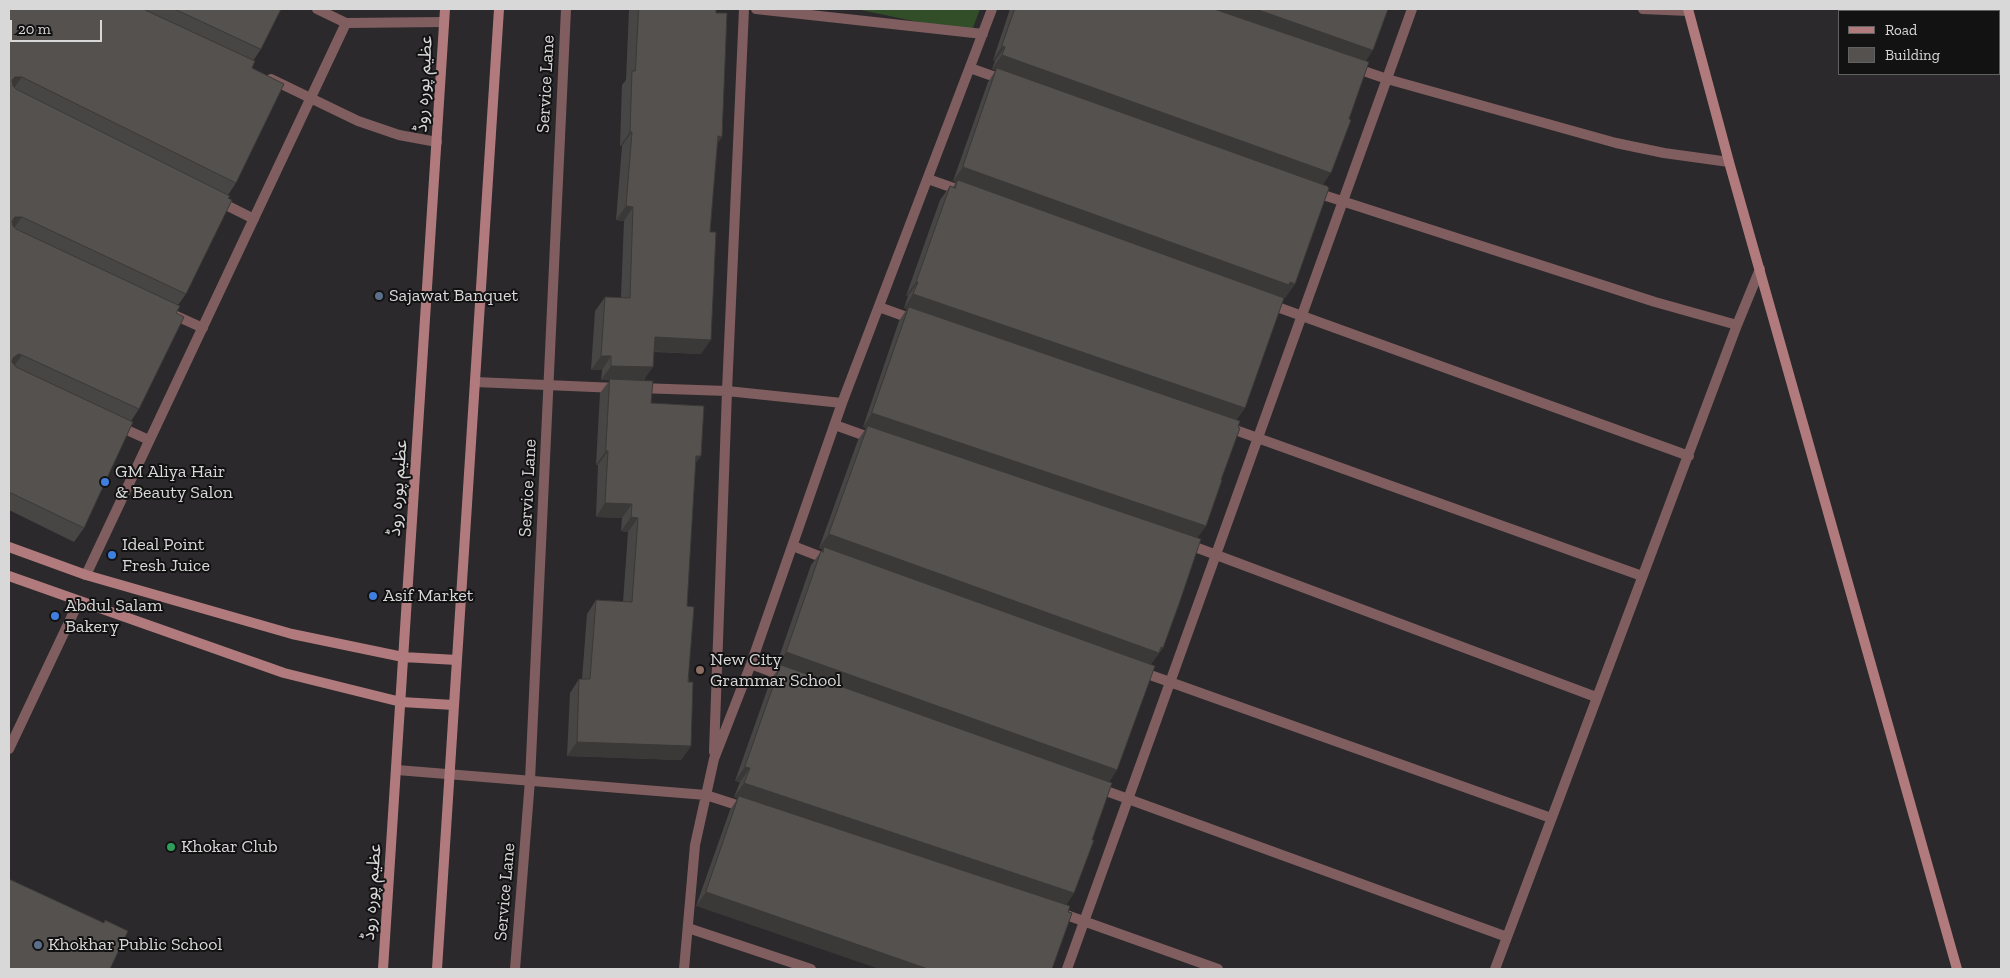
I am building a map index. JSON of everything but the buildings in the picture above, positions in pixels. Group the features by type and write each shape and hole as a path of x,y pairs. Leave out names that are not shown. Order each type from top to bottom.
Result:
{"main road":[{"name":"عظیم پورہ روڈ","path":"383,969 445,9"},
{"path":"437,969 499,9"},
{"path":"1688,10 1729,162 1957,969"},
{"path":"9,547 86,575 292,634 403,657 457,660"},
{"path":"9,576 284,673 401,702 454,705"}],"street":[{"path":"317,9 346,23 444,22"},
{"name":"Service Lane","path":"515,969 530,780 566,9"},
{"path":"714,759 727,391 744,9"},
{"path":"756,9 983,34"},
{"path":"684,969 695,845 714,759 751,664 842,402 992,9"},
{"path":"1067,969 1412,9"},
{"path":"1643,9 1688,10"},
{"path":"86,575 346,23"},
{"path":"1341,63 1387,79 1616,143 1664,153 1729,162"},
{"path":"970,68 1017,85"},
{"path":"265,76 358,121 399,135 437,142"},
{"path":"928,179 974,196"},
{"path":"1306,189 1655,302 1737,325"},
{"path":"210,197 254,219"},
{"path":"1495,969 1596,697 1760,269"},
{"path":"1256,299 1689,456"},
{"path":"878,307 925,323"},
{"path":"158,308 203,328"},
{"path":"475,382 727,391 842,402"},
{"path":"106,420 150,440"},
{"path":"1212,422 1642,576"},
{"path":"835,425 882,441"},
{"path":"1180,542 1217,554 1596,697"},
{"path":"792,546 839,563"},
{"path":"9,749 13,728 79,601"},
{"path":"751,664 797,681"},
{"path":"1124,666 1551,818"},
{"path":"397,770 706,795 754,811"},
{"path":"1092,786 1507,937"},
{"path":"1046,908 1218,969"},
{"path":"688,928 811,969"}],"green space":[{"path":"856,9 980,9 971,33"}],"place":[{"name":"Sajawat Banquet","path":"379,296"},
{"name":"GM Aliya Hair & Beauty Salon","path":"105,482"},
{"name":"Ideal Point Fresh Juice","path":"112,555"},
{"name":"Asif Market","path":"373,596"},
{"name":"Abdul Salam Bakery","path":"55,616"},
{"name":"New City Grammar School","path":"700,670"},
{"name":"Khokar Club","path":"171,847"},
{"name":"Khokhar Public School","path":"38,945"}]}
